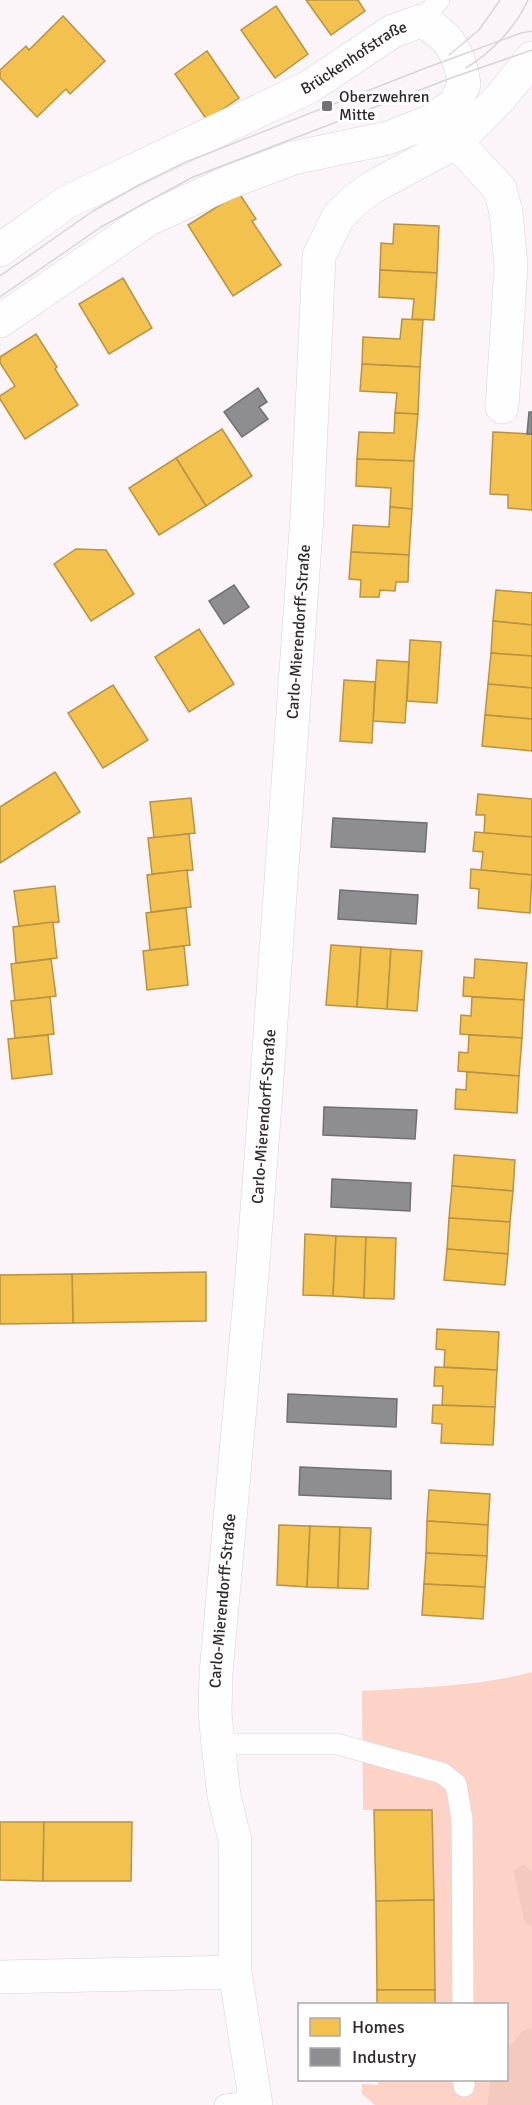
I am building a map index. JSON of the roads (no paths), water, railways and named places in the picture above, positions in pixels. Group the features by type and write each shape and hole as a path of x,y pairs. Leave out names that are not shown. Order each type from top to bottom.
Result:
{"street":[{"name":"Brückenhofstraße","path":"0,250 68,202 309,87 393,32 430,11 436,28 455,51 464,84 455,104 429,122 388,138 294,158 226,183 149,219 0,321"},
{"path":"502,407 511,266 506,212 500,189 456,142 500,98 532,58"},
{"name":"Carlo-Mierendorff-Straße","path":"245,2103 235,1972 235,1840 224,1796 218,1744 215,1712 216,1672 253,1265 267,1081 307,516 319,256 338,217 355,200 372,187 456,142"},
{"path":"0,1977 235,1972"}],"lane":[{"path":"218,1744 337,1744 442,1773 456,1784 462,1819 463,2003"}],"tram line":[{"path":"449,55 479,30 500,0"},
{"path":"466,68 485,55 502,38 528,0"},
{"path":"0,276 93,211 186,162 423,69 532,31"},
{"path":"0,297 101,227 193,177 451,78 532,50"}],"place":[{"name":"Oberzwehren Mitte","path":"327,106"}]}
